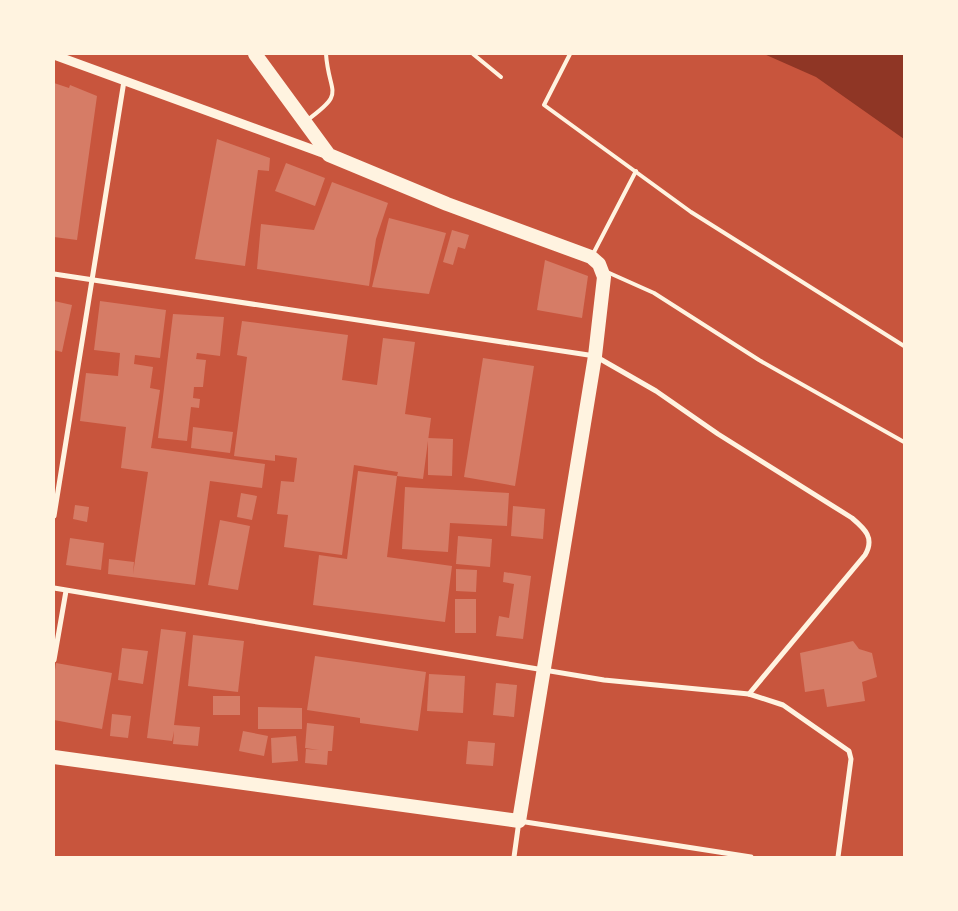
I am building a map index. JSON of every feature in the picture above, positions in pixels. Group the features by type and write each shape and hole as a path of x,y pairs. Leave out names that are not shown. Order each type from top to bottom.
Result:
{"highway":[{"path":"54,757 519,821 595,356 604,285 602,270 591,257 447,204 329,155 255,54"}],"street":[{"path":"54,54 329,155"},
{"path":"54,516 124,81"},
{"path":"54,274 595,356 656,391 718,434 852,518 866,530 870,546 865,555 749,694"},
{"path":"54,588 604,680 749,694 784,705 849,751 851,760 838,857"},
{"path":"54,660 66,591"},
{"path":"514,857 519,821 751,857"}],"lane":[{"path":"304,122 332,99 333,89 326,54"},
{"path":"473,54 501,77"},
{"path":"570,54 544,105 691,212 904,346"},
{"path":"591,257 636,171"},
{"path":"602,270 654,293 759,360 904,442"}],"shaded area":[{"path":"764,54 904,54 904,139 816,77"}],"building":[{"path":"54,83 69,88 70,85 97,96 77,240 54,237"},
{"path":"217,139 270,158 269,171 258,170 245,266 195,259"},
{"path":"286,163 325,178 315,206 275,191"},
{"path":"332,182 388,203 376,239 369,286 257,269 261,224 314,230"},
{"path":"389,218 446,233 429,294 372,287"},
{"path":"452,230 469,235 465,249 458,247 453,265 443,262"},
{"path":"545,260 588,276 582,318 537,310"},
{"path":"54,301 72,305 62,352 54,350"},
{"path":"100,301 166,310 160,358 135,355 134,364 153,367 150,388 160,390 151,448 265,464 262,488 210,481 195,585 108,574 109,559 134,562 133,574 148,472 121,468 126,427 80,421 86,373 118,376 120,353 94,350"},
{"path":"173,314 224,317 220,356 197,353 196,359 206,360 203,387 194,387 193,398 200,399 199,408 191,407 187,441 158,438"},
{"path":"242,321 348,335 342,380 377,385 383,338 415,342 405,414 431,418 423,479 397,476 398,472 354,465 342,555 284,547 288,515 277,514 281,481 294,482 297,458 275,455 275,461 234,456 247,357 237,355"},
{"path":"483,358 534,366 515,486 464,477"},
{"path":"193,427 233,432 230,453 191,448"},
{"path":"428,438 453,439 452,476 428,475"},
{"path":"358,471 397,476 387,557 452,566 445,622 313,605 319,555 347,559"},
{"path":"405,487 509,493 507,526 450,523 448,552 402,549"},
{"path":"241,493 257,496 252,520 237,517"},
{"path":"75,505 89,507 87,522 73,519"},
{"path":"513,506 545,509 543,539 511,536"},
{"path":"220,520 250,526 238,590 208,585"},
{"path":"458,536 492,539 490,567 456,564"},
{"path":"70,538 104,543 101,570 66,565"},
{"path":"456,569 477,570 476,592 456,591"},
{"path":"504,572 531,576 523,639 496,636 499,616 509,618 514,584 503,582"},
{"path":"455,599 476,599 476,633 455,633"},
{"path":"161,629 186,632 174,725 200,727 198,746 173,744 174,731 172,741 147,738"},
{"path":"193,635 244,641 238,692 188,686"},
{"path":"853,641 859,649 872,653 877,677 862,682 865,701 827,707 824,689 805,692 800,653"},
{"path":"122,648 148,651 143,684 118,680"},
{"path":"315,656 426,672 418,731 360,723 360,718 307,710"},
{"path":"56,663 112,673 102,729 54,720 54,677"},
{"path":"429,674 465,676 463,713 427,711"},
{"path":"496,683 517,685 514,717 493,715"},
{"path":"213,696 240,696 240,715 213,715"},
{"path":"258,707 302,708 302,729 258,729"},
{"path":"112,714 131,716 128,738 110,736"},
{"path":"307,723 334,726 332,751 328,751 327,765 305,763 306,749 319,750 305,748"},
{"path":"243,731 268,736 264,756 239,751"},
{"path":"296,736 298,761 272,763 271,738"},
{"path":"468,741 495,743 493,766 466,764"}]}
